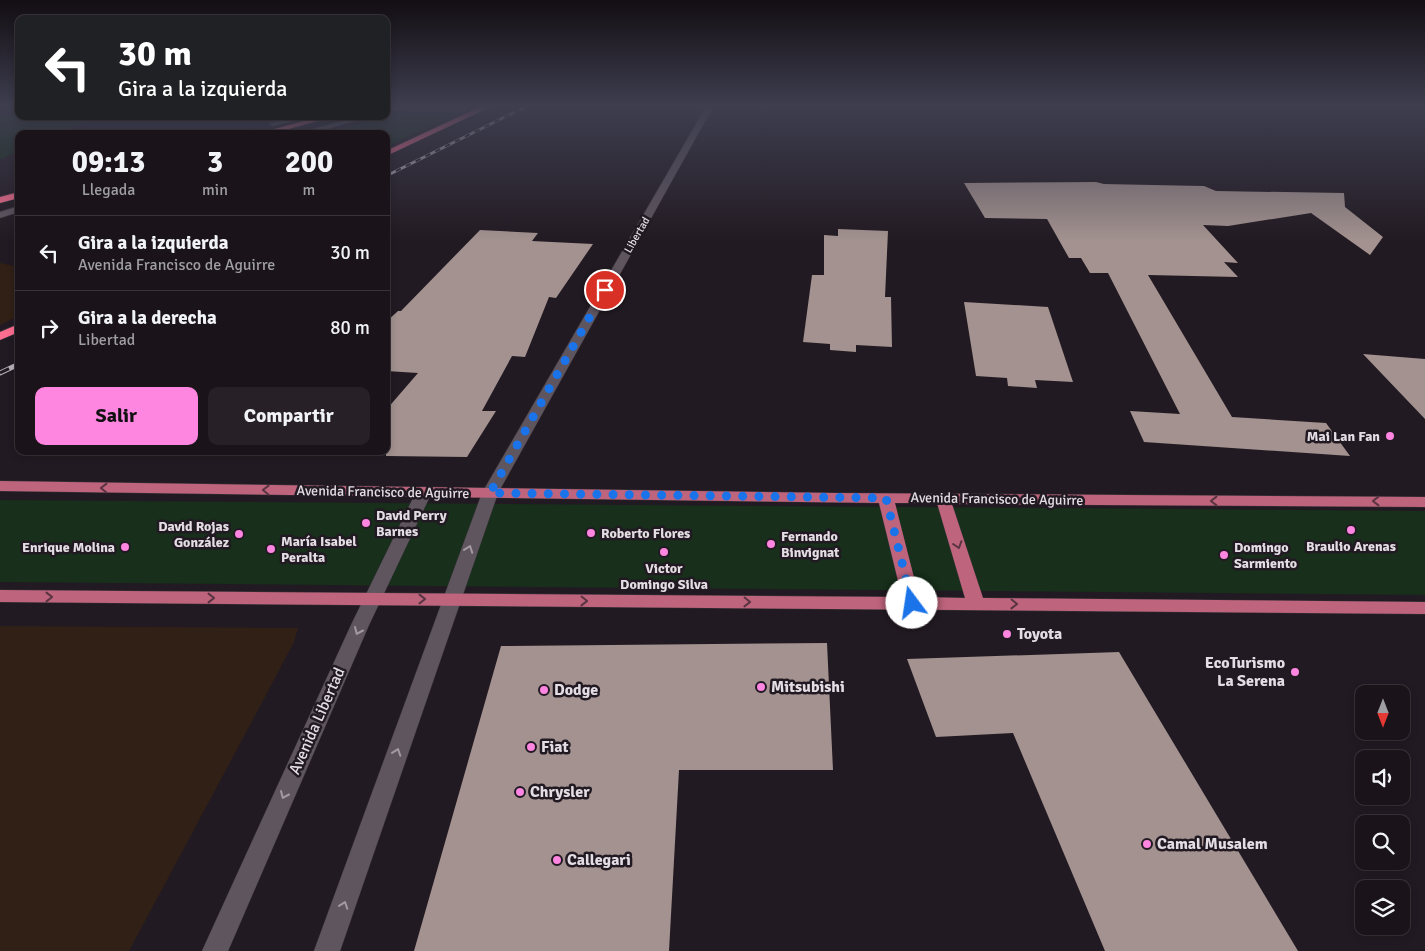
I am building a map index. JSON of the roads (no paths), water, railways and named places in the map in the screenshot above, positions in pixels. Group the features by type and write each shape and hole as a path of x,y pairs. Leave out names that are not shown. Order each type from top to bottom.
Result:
{"highway":[{"path":"0,200 15,196"},
{"path":"0,336 15,329"}],"main road":[{"name":"Avenida Francisco de Aguirre","path":"0,486 943,499 1425,502"},
{"path":"886,498 912,603"},
{"path":"943,499 976,604"},
{"path":"0,596 1425,608"}],"street":[{"name":"Libertad","path":"490,493 685,151"},
{"path":"0,215 15,210"},
{"name":"Avenida Libertad","path":"214,951 373,599 424,492"},
{"path":"327,951 490,493"}],"railway":[{"path":"390,174 436,151"},
{"path":"0,373 15,366"}],"place":[{"name":"Mai Lan Fan","path":"1390,436"},
{"name":"David Perry Barnes","path":"366,523"},
{"name":"Braulio Arenas","path":"1351,530"},
{"name":"Roberto Flores","path":"591,533"},
{"name":"David Rojas González","path":"239,534"},
{"name":"Fernando Binvignat","path":"771,544"},
{"name":"Enrique Molina","path":"125,547"},
{"name":"María Isabel Peralta","path":"271,549"},
{"name":"Victor Domingo Silva","path":"664,552"},
{"name":"Domingo Sarmiento","path":"1224,555"},
{"name":"Toyota","path":"1007,634"},
{"name":"EcoTurismo La Serena","path":"1295,672"},
{"name":"Mitsubishi","path":"761,687"},
{"name":"Dodge","path":"544,690"},
{"name":"Fiat","path":"531,747"},
{"name":"Chrysler","path":"520,792"},
{"name":"Camal Musalem","path":"1147,844"},
{"name":"Callegari","path":"557,860"}]}
